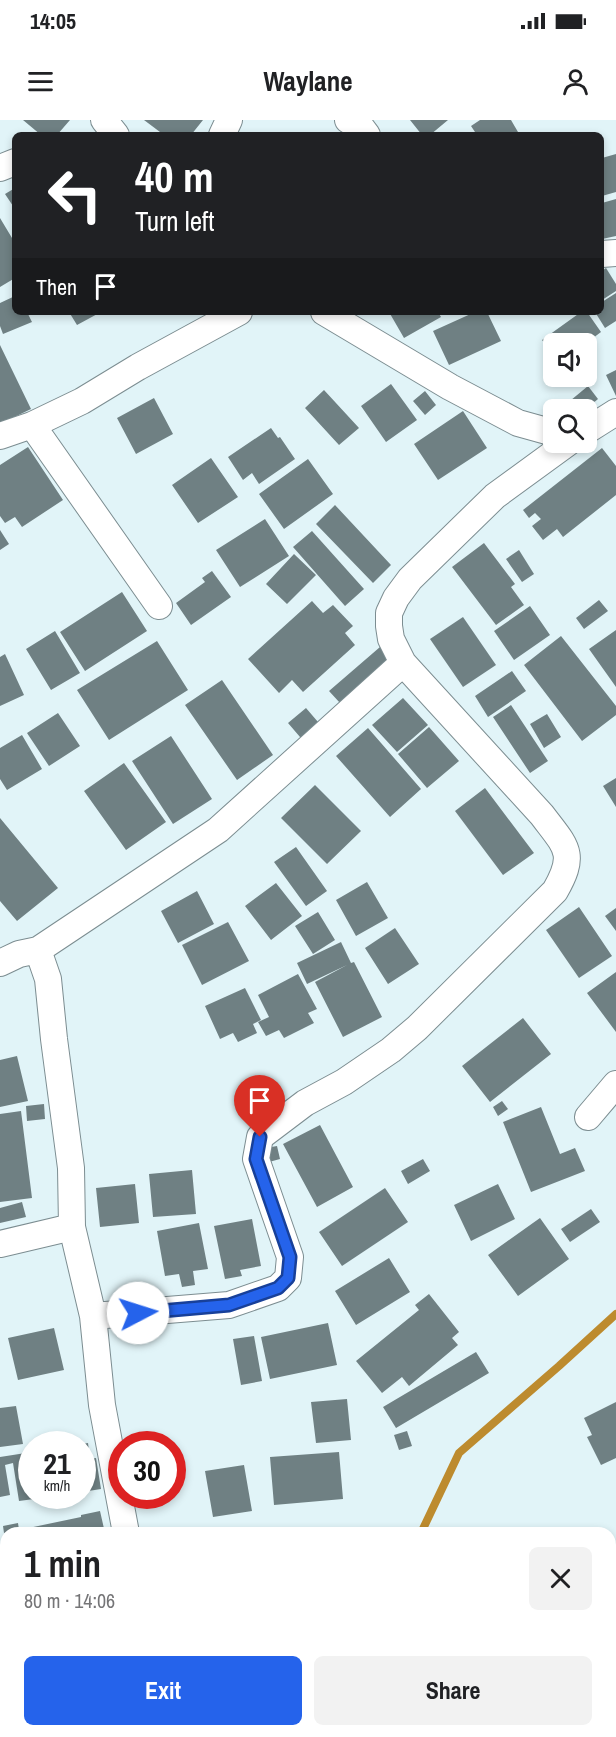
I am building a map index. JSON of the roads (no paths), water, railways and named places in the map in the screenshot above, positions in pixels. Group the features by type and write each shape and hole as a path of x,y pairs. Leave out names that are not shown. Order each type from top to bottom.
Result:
{"street":[{"path":"348,120 361,127 365,132"},
{"path":"0,436 32,425 82,401 234,315"},
{"path":"329,315 450,387 518,423 543,430"},
{"path":"597,424 616,412"},
{"path":"32,425 159,606"},
{"path":"93,1316 229,1305 278,1288 288,1278 290,1257 256,1159 260,1137 305,1102 344,1082 392,1050 555,891 566,873 567,852 555,832 403,663 388,626 389,614 396,598 410,579 495,496 554,453"},
{"path":"0,963 19,954 38,950 218,830 403,663"},
{"path":"38,950 48,979 71,1168 72,1227 93,1316 102,1405 125,1527"},
{"path":"588,1117 616,1084"},
{"path":"0,1244 72,1227"}],"waterway":[{"path":"424,1527 459,1453 616,1314"}]}
